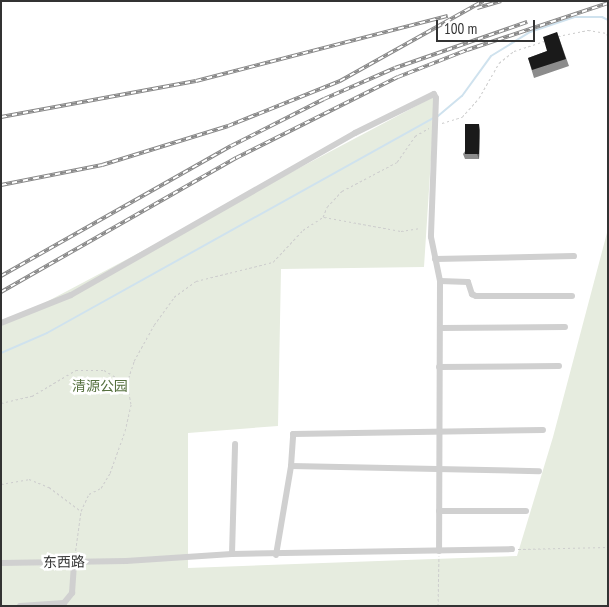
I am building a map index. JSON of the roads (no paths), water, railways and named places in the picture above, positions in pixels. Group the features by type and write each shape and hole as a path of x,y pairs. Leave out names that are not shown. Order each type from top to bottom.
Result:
{"street":[{"path":"1,322 71,295 355,133 428,95 434,94 436,98 431,237 440,281 439,551"},
{"path":"435,259 574,256"},
{"path":"440,281 468,282 472,294 476,296 572,296"},
{"path":"440,328 565,327"},
{"path":"439,368 560,366"},
{"path":"276,555 291,466 293,434 440,430 543,430"},
{"path":"232,554 235,444"},
{"path":"291,466 539,471"},
{"path":"439,511 526,511"},
{"name":"东西路","path":"1,563 126,561 232,554 276,555 512,549"},
{"path":"20,606 64,604 72,593 74,562"}],"waterway":[{"path":"438,116 462,96 491,56 530,32 575,17 602,17 608,20"},
{"path":"1,353 47,333 434,118"}],"railway":[{"path":"1,185 102,165 228,126 340,81 483,1"},
{"path":"477,8 501,1"},
{"path":"1,292 236,158 398,77 467,50 608,3"},
{"path":"1,117 196,81 448,16"},
{"path":"1,276 231,146 324,99 395,68 527,22"}],"park label":[{"name":"清源公园","path":"100,386"}]}
